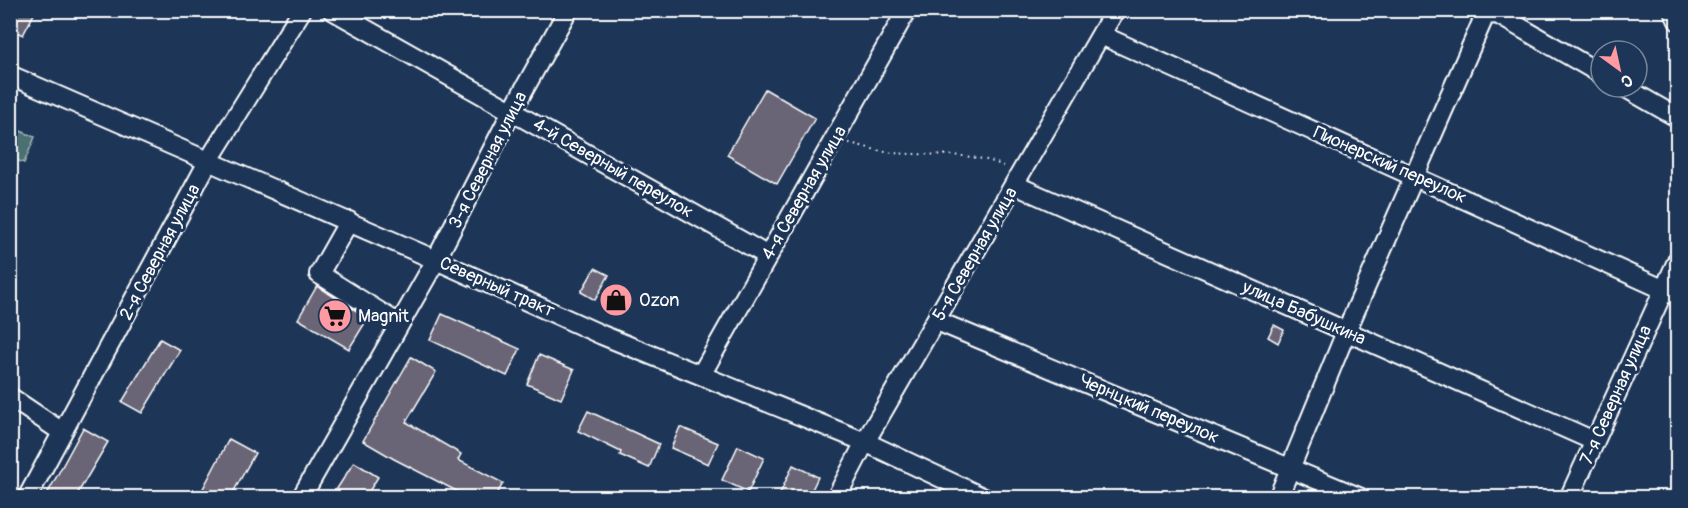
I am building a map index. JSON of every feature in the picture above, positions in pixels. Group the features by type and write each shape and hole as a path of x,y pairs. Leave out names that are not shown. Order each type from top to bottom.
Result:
{"street":[{"name":"2-я Северная улица","path":"27,498 209,160 302,10"},
{"name":"4-й Северный переулок","path":"332,10 768,256"},
{"name":"3-я Северная улица","path":"301,498 436,260 512,111 568,10"},
{"name":"4-я Северная улица","path":"701,375 907,10"},
{"name":"5-я Северная улица","path":"836,498 865,442 1116,10"},
{"path":"1673,10 1677,21"},
{"path":"1278,498 1346,332 1490,13 1589,67"},
{"name":"Пионерский переулок","path":"1101,35 1670,293"},
{"name":"Северный тракт","path":"10,75 349,221 602,335 865,442 984,498"},
{"path":"1644,99 1677,118"},
{"name":"улица Бабушкина","path":"1018,180 1346,332 1594,441"},
{"path":"349,221 319,274 399,324"},
{"name":"7-я Северная улица","path":"1569,498 1594,441 1670,293 1677,259"},
{"name":"Чернцкий переулок","path":"937,321 1361,498"},
{"path":"10,398 62,432"}],"path":[{"path":"835,140 891,153 966,157 996,162 1018,180"}],"green space":[{"path":"11,127 35,137 24,163 11,158"}],"building":[{"path":"10,10 36,10 23,35 10,28"},
{"path":"765,89 815,118 777,184 727,155"},
{"path":"595,268 609,275 595,300 581,292"},
{"path":"317,286 368,318 349,349 298,319"},
{"path":"442,314 520,349 507,376 430,340"},
{"path":"1274,325 1284,330 1278,343 1268,337"},
{"path":"160,339 180,350 142,413 122,402"},
{"path":"539,355 574,370 561,399 527,384"},
{"path":"411,357 436,372 406,422 461,454 458,460 503,483 495,498 470,498 363,441"},
{"path":"588,411 659,444 649,468 620,455 621,452 578,431"},
{"path":"680,427 718,443 708,464 671,448"},
{"path":"83,428 108,442 75,498 45,498"},
{"path":"229,439 255,453 230,498 198,498"},
{"path":"738,446 764,458 748,492 722,480"},
{"path":"354,462 378,477 365,498 331,498"},
{"path":"793,465 818,477 808,498 778,498"}],"place":[{"name":"Ozon","path":"616,300"},
{"name":"Magnit","path":"335,316"}]}
